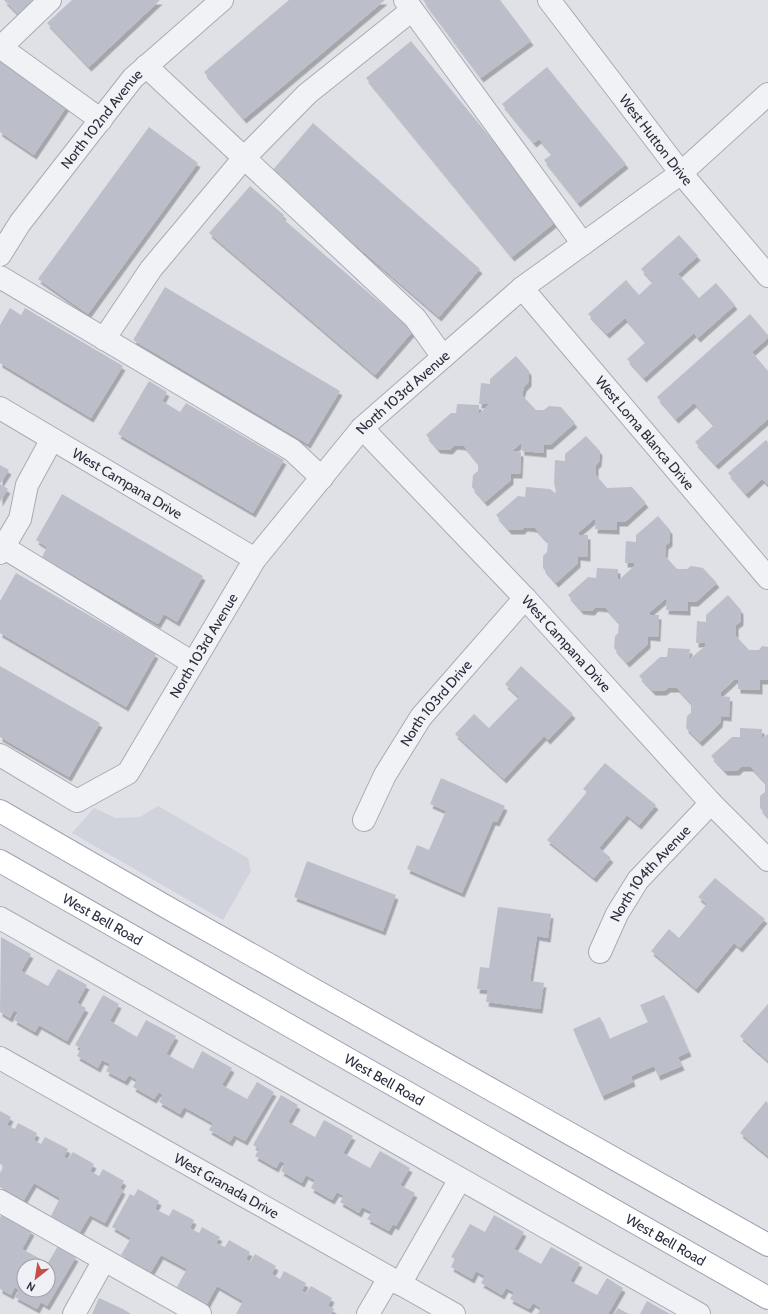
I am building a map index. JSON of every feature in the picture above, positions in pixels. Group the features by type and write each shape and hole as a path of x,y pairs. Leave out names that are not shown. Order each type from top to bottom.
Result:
{"main road":[{"path":"0,811 176,913 768,1245"},
{"name":"West Bell Road","path":"0,861 768,1298"}],"street":[{"path":"50,0 0,48 100,120"},
{"name":"North 102nd Avenue","path":"0,255 20,223 133,78 222,0"},
{"name":"West Hutton Drive","path":"549,0 681,173 768,276"},
{"path":"104,338 151,269 244,158 307,94 409,5 583,244"},
{"path":"146,66 415,318 443,357"},
{"name":"North 103rd Avenue","path":"0,755 77,801 128,773 255,559 362,428 522,288 681,173 768,94"},
{"path":"0,277 292,450 322,478"},
{"name":"West Loma Blanca Drive","path":"522,288 768,578"},
{"name":"West Campana Drive","path":"0,408 255,559"},
{"name":"West Campana Drive","path":"362,428 525,598 711,803 768,860"},
{"path":"52,439 27,485 20,519 2,550 193,663"},
{"name":"North 103rd Drive","path":"364,820 385,775 420,717 525,598"},
{"name":"North 104th Avenue","path":"600,952 617,914 638,880 711,803"},
{"path":"0,918 699,1314"},
{"name":"West Granada Drive","path":"0,1058 454,1314"},
{"path":"368,1314 394,1281 460,1178"},
{"path":"0,1201 200,1314"},
{"path":"74,1314 104,1260"}],"shaded area":[{"path":"158,806 248,858 251,871 223,920 72,833 94,808 116,818 140,817"}],"building":[{"path":"4,0 34,0 19,15"},
{"path":"72,0 160,0 89,67 47,23"},
{"path":"289,0 385,0 244,119 204,72"},
{"path":"423,0 500,0 531,41 481,78"},
{"path":"411,41 558,220 512,257 366,78"},
{"path":"0,61 67,106 34,155 0,132"},
{"path":"547,67 626,164 578,203 544,160 552,154 539,139 534,143 502,104"},
{"path":"313,123 480,269 439,317 271,172"},
{"path":"149,127 198,163 88,314 38,279"},
{"path":"250,186 284,215 282,218 413,331 375,375 209,233"},
{"path":"679,235 698,256 678,274 699,298 716,283 735,305 698,338 694,333 644,378 627,359 646,342 625,318 607,334 588,314 626,280 639,295 653,282 641,269"},
{"path":"165,287 340,391 308,444 133,340"},
{"path":"10,308 21,315 25,308 123,366 91,418 0,363 0,325"},
{"path":"750,314 768,335 768,338 752,352 768,371 768,419 716,465 695,442 714,425 694,403 676,419 657,397"},
{"path":"516,356 529,371 529,382 524,387 522,395 536,410 544,410 549,406 561,407 575,423 550,445 544,445 544,453 522,451 521,443 512,451 521,452 520,474 511,474 511,480 485,502 472,487 473,475 478,471 478,463 464,446 455,445 450,450 438,449 426,435 451,413 456,413 457,404 479,405 479,414 489,404 479,404 481,383 490,384 490,379"},
{"path":"149,381 167,392 162,401 180,412 186,403 284,460 253,513 118,434"},
{"path":"586,436 600,451 599,462 596,465 596,475 607,488 632,487 646,503 625,522 617,522 617,530 595,529 596,520 593,520 579,532 579,535 588,535 588,557 578,556 578,563 556,583 543,568 543,556 547,552 548,542 535,528 525,527 522,530 509,530 496,515 518,496 525,497 526,487 550,489 555,493 555,460 565,461 565,454"},
{"path":"766,440 768,442 768,485 762,479 746,494 728,473"},
{"path":"0,465 9,470 0,484"},
{"path":"0,484 8,489 0,502"},
{"path":"62,494 203,576 177,622 164,614 158,624 42,557 47,547 36,540"},
{"path":"658,516 670,530 670,542 666,545 665,556 677,569 687,569 691,566 703,568 717,583 696,602 688,602 688,611 666,610 667,600 664,600 650,612 650,615 659,615 658,637 648,636 648,644 627,663 614,648 615,636 618,633 619,623 606,608 596,607 592,611 581,610 568,595 588,577 596,578 597,568 618,569 618,579 620,579 634,566 634,563 625,563 626,541 636,542 636,535"},
{"path":"16,573 156,654 126,707 0,633 0,601"},
{"path":"728,595 741,610 741,621 736,625 736,636 749,650 759,650 762,646 768,647 768,680 760,680 760,690 738,689 738,680 735,679 721,692 721,696 730,697 729,717 721,716 720,723 700,742 686,728 687,716 691,713 691,703 677,688 668,688 664,691 653,691 639,676 660,657 667,657 668,648 690,649 689,658 691,658 705,646 705,643 696,643 697,621 706,622 706,615"},
{"path":"0,666 100,723 69,777 0,737"},
{"path":"521,666 573,714 548,740 544,736 504,779 455,734 474,714 489,728 519,697 505,684"},
{"path":"740,728 762,729 762,738 768,734 768,817 760,808 760,796 765,792 765,782 751,767 741,767 737,771 725,771 711,756 732,737 740,737"},
{"path":"605,763 656,805 639,825 627,815 599,848 611,858 594,878 547,840 587,792 583,789"},
{"path":"441,778 505,806 497,822 493,821 462,893 407,869 417,845 429,850 446,811 430,804"},
{"path":"307,861 396,895 383,931 294,897"},
{"path":"715,878 765,919 740,948 734,943 696,989 651,951 669,929 679,938 707,904 698,897"},
{"path":"498,907 551,914 548,938 537,936 530,981 544,983 540,1009 486,1002 488,990 477,989 480,967 489,968"},
{"path":"1,937 31,954 21,971 48,986 58,969 87,985 77,1003 86,1008 67,1041 39,1025 35,1032 14,1020 18,1013 14,1010 10,1018 0,1012"},
{"path":"103,995 119,1004 110,1021 137,1037 146,1020 176,1036 166,1054 193,1069 202,1051 232,1068 222,1085 247,1099 257,1082 274,1092 245,1141 234,1135 230,1142 209,1130 213,1123 184,1107 180,1114 159,1102 163,1095 159,1092 154,1099 133,1087 137,1080 129,1075 125,1081 106,1071 110,1064 102,1060 98,1068 77,1056 81,1048 75,1045"},
{"path":"664,995 689,1052 678,1057 682,1066 658,1076 654,1066 631,1076 633,1082 602,1096 573,1029 600,1017 609,1039 648,1022 640,1005"},
{"path":"768,1004 768,1061 740,1036"},
{"path":"281,1095 298,1105 288,1122 315,1137 324,1120 353,1136 343,1153 370,1168 380,1151 410,1168 400,1185 415,1193 396,1226 393,1224 389,1231 367,1219 372,1212 362,1207 359,1213 340,1202 344,1196 337,1192 332,1200 311,1188 315,1180 306,1175 302,1183 281,1171 285,1163 280,1161 276,1168 255,1156 259,1149 253,1145"},
{"path":"766,1101 768,1103 768,1156 740,1133"},
{"path":"0,1111 11,1117 7,1125 15,1129 18,1123 37,1133 34,1140 41,1144 45,1137 68,1149 64,1157 68,1159 73,1152 94,1164 90,1171 99,1176 103,1169 124,1181 120,1188 123,1190 105,1223 90,1215 80,1232 51,1216 60,1198 34,1183 24,1200 0,1187 0,1173 4,1166 0,1164"},
{"path":"138,1189 159,1201 155,1209 169,1216 173,1209 194,1220 190,1228 199,1233 202,1227 220,1237 216,1243 225,1247 229,1240 250,1252 246,1259 250,1262 255,1254 276,1266 272,1274 280,1279 284,1271 306,1283 302,1291 306,1293 311,1286 332,1298 328,1306 334,1309 331,1314 236,1314 243,1301 217,1286 207,1304 177,1287 187,1269 161,1255 151,1272 121,1255 131,1238 112,1227 130,1194 134,1196"},
{"path":"2,1214 32,1231 22,1249 39,1258 16,1258 16,1288 15,1287 11,1295 0,1289 0,1218"},
{"path":"494,1215 524,1232 514,1249 541,1264 551,1247 580,1263 570,1281 597,1295 607,1278 623,1288 608,1314 538,1314 541,1308 533,1303 529,1309 510,1299 514,1292 506,1288 502,1295 481,1283 485,1276 476,1271 472,1279 451,1267 455,1259 451,1257 470,1224 485,1232"},
{"path":"58,1246 76,1257 56,1291 56,1258 51,1258"},
{"path":"17,1298 52,1298 47,1306 41,1302 37,1309"},
{"path":"99,1298 123,1309 131,1314 92,1314"},
{"path":"647,1301 670,1314 640,1314"},
{"path":"618,1308 629,1314 614,1314"}]}
